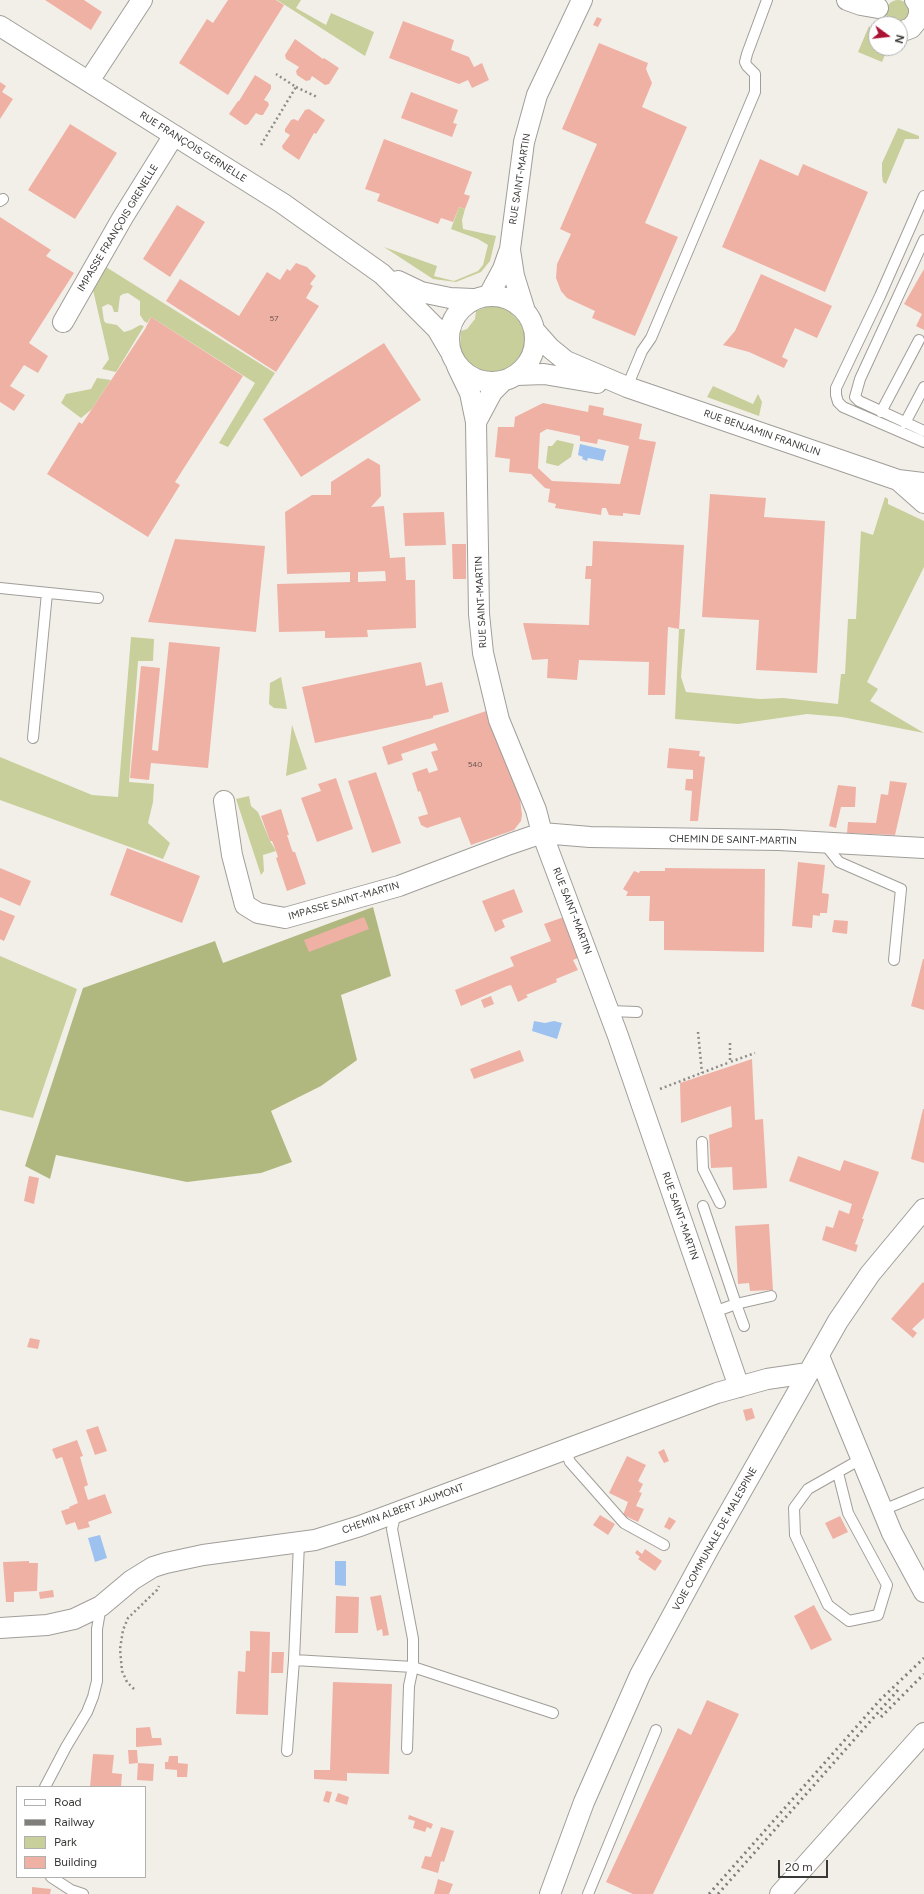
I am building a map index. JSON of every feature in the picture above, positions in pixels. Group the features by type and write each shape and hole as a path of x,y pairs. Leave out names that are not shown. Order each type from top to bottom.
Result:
{"street":[{"path":"89,81 142,0"},
{"name":"RUE SAINT-MARTIN","path":"481,297 503,269 510,249 524,142 537,95 582,0"},
{"path":"847,0 880,11"},
{"path":"908,29 912,28 916,22 919,10"},
{"name":"RUE FRANÇOIS GERNELLE","path":"0,26 282,203 382,274"},
{"name":"IMPASSE FRANÇOIS GRENELLE","path":"63,322 123,217 174,135"},
{"name":"RUE SAINT-MARTIN","path":"510,249 514,276 524,308"},
{"path":"382,274 421,292 450,298 481,297 508,298 524,308 531,319 535,331 535,348 528,363 510,378 486,382 470,377 454,359 448,336 452,321 460,308 481,297"},
{"name":"RUE SAINT-MARTIN","path":"382,274 437,329 454,359 470,393 476,422 479,614 483,652 499,720 536,810 542,833 609,1011 739,1387"},
{"name":"RUE BENJAMIN FRANKLIN","path":"535,331 550,348 566,361 627,388 898,480"},
{"name":"RUE BENJAMIN FRANKLIN","path":"510,378 544,374 627,388"},
{"name":"RUE SAINT-MARTIN","path":"476,422 492,392 510,378"},
{"path":"898,480 924,483"},
{"path":"898,480 924,503"},
{"name":"IMPASSE SAINT-MARTIN","path":"224,800 232,854 245,905 258,913 285,918 399,886 542,833"},
{"name":"CHEMIN DE SAINT-MARTIN","path":"542,833 590,837 779,840 924,848"},
{"name":"VOIE COMMUNALE DE MALESPINE","path":"550,1894 584,1802 640,1675 709,1548 838,1321 870,1274 924,1209"},
{"path":"819,1356 892,1533 924,1592"},
{"name":"CHEMIN ALBERT JAUMONT","path":"0,1628 59,1624 74,1619 101,1606 132,1580 153,1567 203,1555 315,1540 396,1512 716,1393 767,1379 808,1373"},
{"path":"780,1894 924,1733"}],"lane":[{"path":"627,388 642,351 654,331 755,92 755,74 747,66 747,54 767,0"},
{"path":"924,196 880,296 836,388 838,402 843,407 924,442"},
{"path":"924,240 856,388 855,397 859,401 881,412 924,431"},
{"path":"881,412 919,340"},
{"path":"905,423 924,386"},
{"path":"0,588 98,598"},
{"path":"33,738 47,593"},
{"path":"823,842 839,862 901,889 894,960"},
{"path":"609,1011 637,1012"},
{"path":"702,1142 703,1169 720,1203"},
{"path":"703,1206 744,1326"},
{"path":"714,1312 736,1304 771,1296"},
{"path":"565,1450 570,1462 624,1523 664,1545"},
{"path":"838,1473 848,1513 887,1585 878,1615 849,1621 828,1605 795,1535 794,1508 808,1490 861,1459"},
{"path":"883,1510 924,1493"},
{"path":"396,1512 392,1529 413,1639 413,1667 408,1686 407,1749"},
{"path":"287,1751 294,1660 299,1543"},
{"path":"45,1786 87,1712 93,1697 97,1675 97,1629 101,1606"},
{"path":"294,1660 413,1667 553,1713"},
{"path":"588,1894 656,1730"},
{"path":"53,1878 71,1890 83,1894"}],"path":[{"path":"276,74 296,87 317,97"},
{"path":"261,145 296,87"},
{"path":"698,1032 702,1072"},
{"path":"730,1043 730,1062"},
{"path":"660,1089 755,1053"},
{"path":"134,1689 127,1682 122,1671 120,1649 123,1630 128,1618 157,1590 166,1563"}],"green space":[{"path":"277,0 301,0 296,8 326,25 331,13 374,32 365,56"},
{"path":"893,1 903,1 909,7 910,12 908,18 908,16 887,16 887,7"},
{"path":"868,28 868,56 885,56 882,62 858,52"},
{"path":"898,128 919,136 919,139 905,139 886,184 883,182 882,163"},
{"path":"459,207 465,209 462,220 463,229 496,236 490,261 481,272 456,282 433,279 384,247 437,266 434,276 454,281 478,271 483,265 488,245 478,239 451,229"},
{"path":"106,267 275,373 228,447 219,443 255,383 151,317 147,323 144,321 140,315 140,301 128,293 120,296 118,312 114,312 112,306 108,304 102,307 104,321 106,323 117,325 124,332 140,325 144,326 116,372 102,369 109,359 93,290"},
{"path":"489,306 500,307 510,312 518,320 524,330 525,342 522,353 515,362 506,369 495,372 484,371 473,366 465,358 460,348 461,331 467,329 475,319 476,311"},
{"path":"97,378 111,380 92,409 81,418 61,403 66,394 91,389"},
{"path":"713,386 753,404 758,394 762,402 759,416 707,397"},
{"path":"557,440 574,444 571,457 558,466 546,463 548,446 552,446"},
{"path":"885,497 888,499 888,504 924,521 924,567 867,682 878,689 870,701 924,733 842,717 807,714 738,724 675,719 679,629 685,629 681,677 686,692 760,699 783,698 838,704 841,674 845,674 848,619 856,619 861,531 873,535"},
{"path":"131,637 154,639 153,661 138,661 129,782 154,784 153,802 148,823 170,843 163,859 0,800 0,757 92,795 118,797"},
{"path":"281,677 287,709 274,708 269,704 270,683"},
{"path":"292,725 307,769 286,776"},
{"path":"249,796 251,806 258,812 270,841 276,851 263,855 264,871 261,875 236,799"},
{"path":"373,907 391,976 341,995 357,1060 321,1086 271,1111 292,1162 261,1173 187,1182 56,1155 50,1179 25,1166 83,988 215,941 223,963"},
{"path":"0,956 77,989 33,1118 0,1110"}],"water":[{"path":"580,444 606,450 603,461 588,458 587,461 582,459 583,457 578,455"},
{"path":"534,1021 545,1023 554,1021 562,1023 557,1039 532,1031"},
{"path":"100,1535 107,1558 95,1562 88,1538"},
{"path":"335,1561 346,1561 346,1586 335,1585"}],"building":[{"path":"45,0 84,0 102,12 91,30"},
{"path":"228,0 276,0 284,5 228,95 179,63 207,19 213,23"},
{"path":"597,17 602,19 598,27 593,25"},
{"path":"403,21 454,40 451,50 469,57 474,67 482,63 489,80 472,88 468,80 459,84 389,58"},
{"path":"295,39 323,59 324,58 339,68 329,84 325,85 312,76 310,80 306,81 297,75 296,71 299,67 286,59 285,55"},
{"path":"599,43 648,63 646,69 652,83 642,107 687,127 645,223 678,237 635,336 592,318 595,311 567,298 561,291 556,278 557,264 571,234 560,229 597,144 562,129"},
{"path":"255,75 271,85 271,89 264,100 268,102 269,105 263,115 256,113 248,124 245,125 229,114"},
{"path":"0,82 6,86 2,92 13,99 0,119"},
{"path":"411,92 458,110 453,123 457,124 452,137 401,118"},
{"path":"309,109 325,120 316,134 314,133 299,160 283,149 282,146 290,135 285,132 285,129 291,120 294,119 298,121 305,110"},
{"path":"70,124 117,153 75,219 28,190"},
{"path":"384,139 472,172 464,194 470,196 465,209 459,207 453,222 441,218 438,224 377,201 380,194 365,189"},
{"path":"760,159 798,176 803,164 868,192 825,292 722,247"},
{"path":"177,205 205,222 170,277 143,259"},
{"path":"0,217 51,250 46,256 74,273 29,343 48,356 38,373 24,365 10,386 25,395 14,411 0,402"},
{"path":"296,263 307,267 316,276 310,284 313,286 306,298 319,306 276,372 166,301 180,279 239,316 267,272 280,280 287,269 290,271"},
{"path":"924,269 924,330 916,326 922,314 904,304"},
{"path":"761,274 832,306 817,338 795,328 782,357 788,360 784,368 749,352 723,345 735,331"},
{"path":"151,317 243,376 175,482 180,485 148,537 47,474 79,422 82,424 145,329"},
{"path":"384,343 421,400 301,477 263,419"},
{"path":"543,403 588,412 589,405 604,408 603,415 642,424 639,439 656,442 640,515 623,513 623,516 609,515 606,508 602,508 601,515 555,508 556,504 548,502 550,489 545,488 531,474 509,472 510,459 495,457 498,427 514,427 515,417","holes":["547,429 580,436 580,441 597,444 598,439 629,446 620,484 552,481 538,468 540,433"]},
{"path":"368,458 380,465 381,496 371,507 384,506 390,558 405,557 406,580 415,580 416,628 367,630 368,637 325,638 325,631 279,632 277,584 350,582 350,572 287,574 285,512 312,495 331,495 331,482","holes":["385,571 386,581 358,582 358,572"]},
{"path":"710,494 766,498 764,517 825,521 817,673 756,670 759,620 702,617"},
{"path":"444,512 446,545 405,546 403,513"},
{"path":"175,539 265,546 256,632 148,622"},
{"path":"593,541 684,545 679,629 668,627 665,695 648,695 649,662 579,660 577,680 547,678 548,659 532,660 523,623 589,625 591,579 585,579 586,566 592,566"},
{"path":"452,544 466,544 466,579 453,579"},
{"path":"169,642 220,647 208,768 151,763 149,780 130,778 141,666 160,668 152,750 158,751"},
{"path":"421,662 426,686 442,682 449,712 433,716 433,718 315,743 302,687"},
{"path":"486,711 520,799 522,815 521,821 514,830 471,845 460,817 427,828 421,825 418,817 428,814 420,791 418,792 412,773 427,768 429,773 438,770 431,752 438,750 435,743 401,754 403,760 388,765 382,747"},
{"path":"669,748 700,751 699,756 705,757 698,821 690,821 692,791 685,790 686,779 693,779 693,770 667,768"},
{"path":"376,772 401,843 372,853 348,781"},
{"path":"336,778 353,829 317,842 301,798 321,791 318,784"},
{"path":"890,781 907,783 895,835 847,833 848,822 876,823 881,794 888,795"},
{"path":"838,785 856,787 855,807 841,807 836,828 829,826"},
{"path":"281,809 292,850 295,852 306,884 287,891 276,858 278,857 276,851 272,841 270,841 261,816"},
{"path":"127,848 200,876 182,923 110,895"},
{"path":"798,862 825,865 822,893 829,894 827,913 820,913 820,916 813,915 812,928 792,926"},
{"path":"0,868 31,881 20,906 0,897"},
{"path":"665,868 765,869 764,952 664,950 664,921 649,921 650,896 626,896 628,892 623,889 634,871 639,873 640,871 665,871"},
{"path":"514,889 523,912 502,920 505,927 495,932 482,901"},
{"path":"0,910 15,916 4,941 0,939"},
{"path":"364,917 369,929 309,952 304,940"},
{"path":"564,917 578,958 573,960 578,970 556,979 557,982 526,995 528,997 518,1002 511,985 461,1006 455,990 514,966 510,957 551,941 544,924"},
{"path":"834,920 848,921 847,934 832,932"},
{"path":"924,959 924,1010 911,1006"},
{"path":"491,996 494,1004 484,1008 481,1000"},
{"path":"520,1050 524,1061 474,1079 470,1069"},
{"path":"752,1059 755,1120 763,1119 767,1188 733,1190 732,1167 711,1168 709,1135 732,1127 731,1106 681,1123 680,1083"},
{"path":"924,1109 924,1163 911,1159"},
{"path":"798,1156 840,1171 844,1160 879,1172 862,1219 864,1219 855,1244 858,1245 856,1252 822,1240 826,1226 833,1228 839,1210 849,1214 852,1204 789,1181"},
{"path":"29,1176 39,1178 34,1204 24,1201"},
{"path":"769,1224 773,1290 750,1291 749,1283 738,1284 735,1226"},
{"path":"923,1282 924,1318 912,1329 917,1333 913,1338 891,1319"},
{"path":"30,1338 40,1340 38,1349 27,1347"},
{"path":"752,1408 755,1418 746,1421 743,1410"},
{"path":"98,1426 107,1451 95,1455 86,1430"},
{"path":"77,1440 83,1456 80,1457 88,1485 84,1487 88,1500 105,1494 112,1513 88,1522 90,1527 78,1530 75,1522 66,1525 61,1511 78,1503 62,1457 56,1459 52,1449"},
{"path":"664,1449 669,1461 664,1463 658,1452"},
{"path":"627,1456 646,1465 638,1481 643,1484 639,1492 642,1493 636,1506 644,1509 638,1522 623,1515 628,1502 609,1493"},
{"path":"600,1515 615,1524 608,1535 593,1525"},
{"path":"840,1516 848,1532 833,1539 825,1523"},
{"path":"669,1517 676,1521 670,1530 664,1527"},
{"path":"645,1549 662,1561 655,1571 638,1559 640,1557 635,1553 637,1550 642,1554"},
{"path":"29,1561 29,1563 38,1563 37,1591 14,1592 14,1602 6,1602 3,1562"},
{"path":"53,1590 54,1597 40,1599 39,1592"},
{"path":"381,1595 389,1635 383,1636 382,1629 377,1631 370,1597"},
{"path":"336,1596 359,1597 358,1633 335,1633"},
{"path":"814,1605 832,1640 811,1650 794,1616"},
{"path":"250,1631 270,1632 268,1715 236,1714 238,1671 245,1672 246,1651 250,1651"},
{"path":"272,1652 284,1652 283,1673 271,1673"},
{"path":"333,1682 392,1684 389,1774 347,1773 347,1781 314,1779 314,1770 330,1770"},
{"path":"707,1700 739,1714 653,1894 633,1894 606,1882 678,1728 691,1735"},
{"path":"150,1727 152,1738 161,1738 162,1745 136,1747 136,1728"},
{"path":"128,1750 137,1750 138,1763 129,1764"},
{"path":"93,1754 114,1755 112,1773 122,1774 121,1786 90,1786"},
{"path":"169,1756 178,1756 178,1763 188,1764 187,1777 177,1777 177,1770 165,1769 165,1762 168,1762"},
{"path":"138,1763 154,1764 153,1781 137,1780"},
{"path":"326,1791 332,1792 329,1803 323,1801"},
{"path":"338,1793 349,1797 347,1805 335,1801"},
{"path":"409,1815 433,1824 431,1829 427,1827 425,1832 413,1828 415,1821 408,1819"},
{"path":"441,1827 454,1831 444,1862 441,1861 438,1873 421,1868 425,1856 431,1857"},
{"path":"438,1879 453,1884 449,1894 434,1894"},
{"path":"32,1887 51,1889 50,1894 32,1894"}],"railway":[{"path":"709,1894 880,1700 924,1658"},
{"path":"881,1717 924,1674"},
{"path":"718,1894 898,1690"}]}
